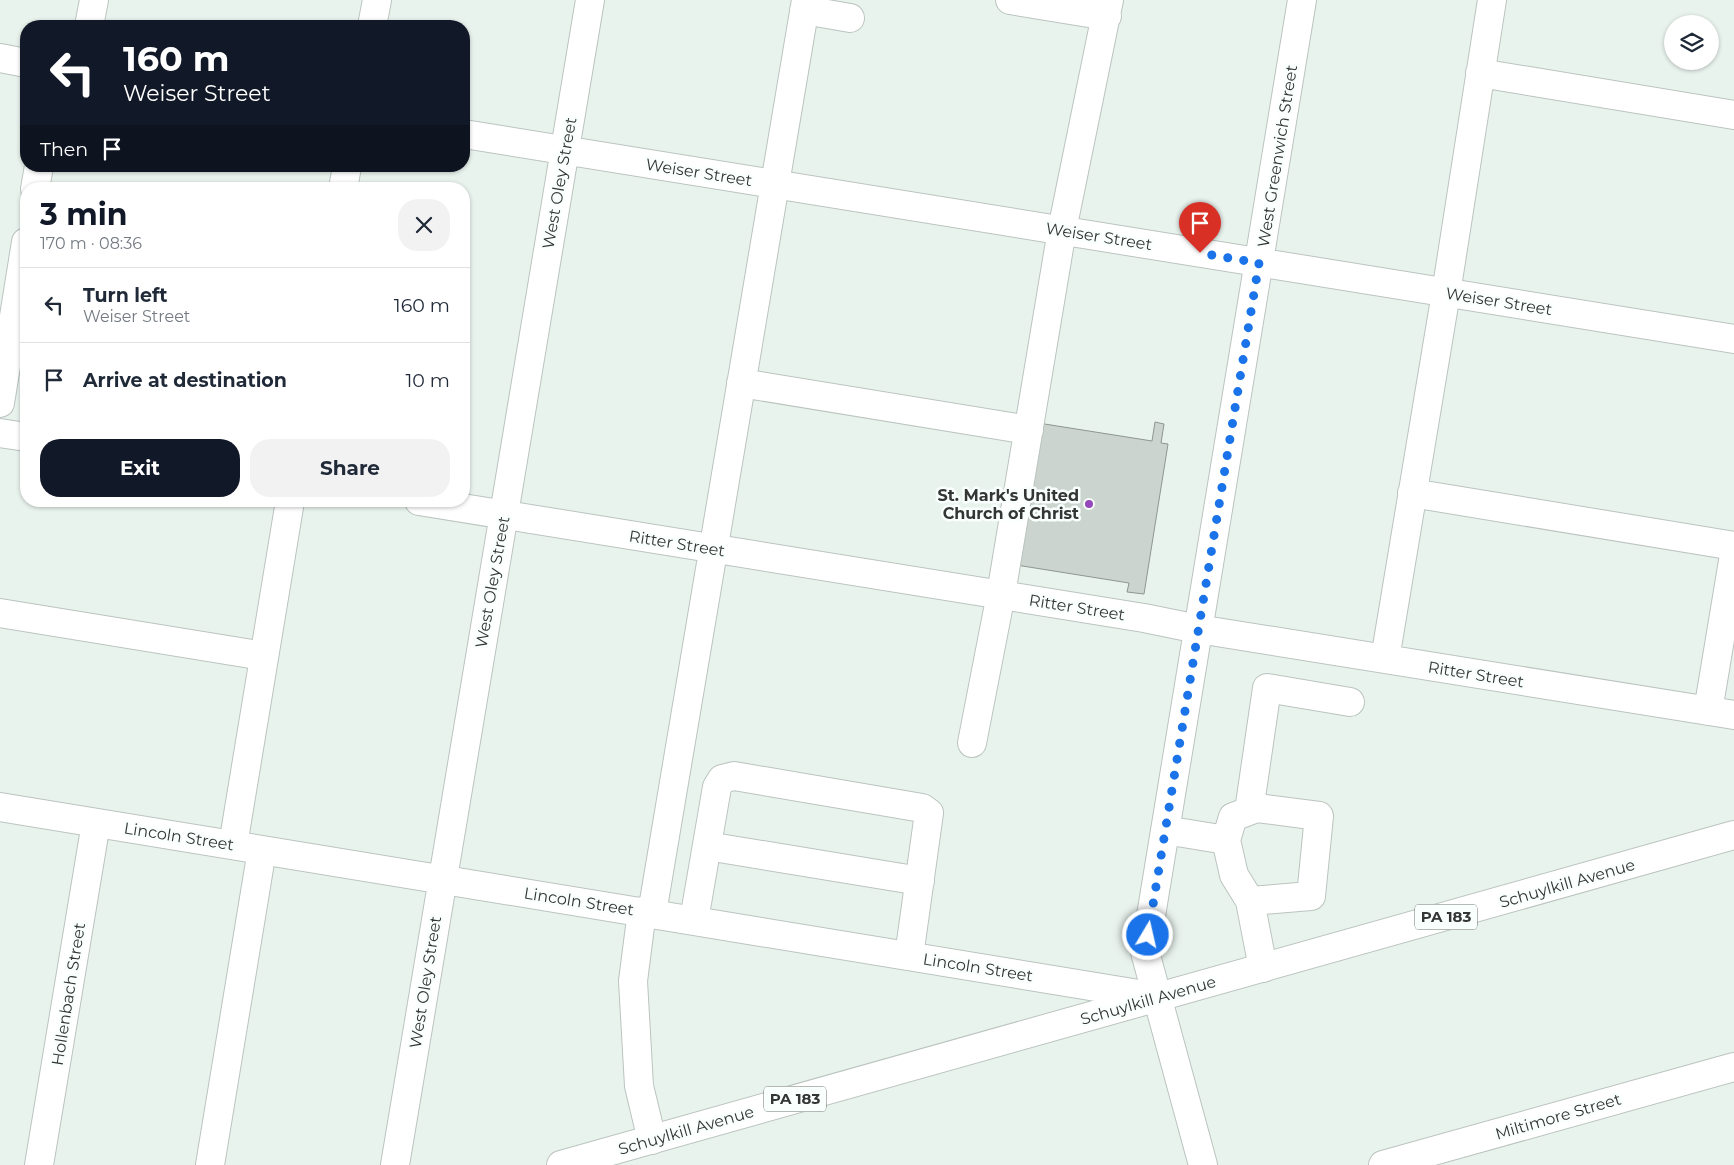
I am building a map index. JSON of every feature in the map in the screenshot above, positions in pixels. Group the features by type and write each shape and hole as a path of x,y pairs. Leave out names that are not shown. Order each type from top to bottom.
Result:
{"street":[{"path":"90,20 94,0"},
{"path":"373,20 377,0"},
{"name":"West Oley Street","path":"395,1165 590,0"},
{"path":"972,743 1001,594 1062,230 1108,8 1010,0"},
{"name":"West Greenwich Street","path":"1203,1165 1145,952 1302,0"},
{"path":"1385,659 1446,293 1492,0"},
{"path":"652,1140 639,1086 633,981 714,549 805,5 850,18"},
{"path":"0,58 20,62"},
{"path":"1480,74 1734,115"},
{"name":"Weiser Street","path":"470,135 1734,339"},
{"path":"0,403 20,286"},
{"path":"742,382 1029,430"},
{"path":"0,433 20,436"},
{"path":"1412,493 1734,546"},
{"path":"233,845 289,507"},
{"name":"Ritter Street","path":"456,507 1001,594 1198,629 1721,713"},
{"path":"1721,713 1734,554"},
{"path":"0,613 264,656"},
{"path":"1249,811 1267,688 1350,702"},
{"path":"694,920 717,787 722,779 734,776 922,808 930,813 909,956"},
{"name":"Lincoln Street","path":"0,807 1157,997"},
{"path":"1250,901 1311,896 1320,816 1257,808 1232,817 1226,840 1234,875 1250,901 1263,968"},
{"name":"Hollenbach Street","path":"39,1165 96,823"},
{"path":"1165,830 1226,840"},
{"name":"Schuylkill Avenue","path":"562,1165 1734,835"},
{"path":"707,846 920,881"},
{"path":"210,1165 262,850"},
{"name":"Miltimore Street","path":"1393,1164 1734,1067"}],"building":[{"name":"St. Mark's United Church of Christ","path":"1032,422 1152,441 1155,422 1164,424 1161,443 1168,444 1144,594 1127,592 1129,583 1010,564"}],"place":[{"name":"St. Mark's United Church of Christ","path":"1089,504"}],"route":[{"path":"1148,935 1259,263 1200,253"}]}
